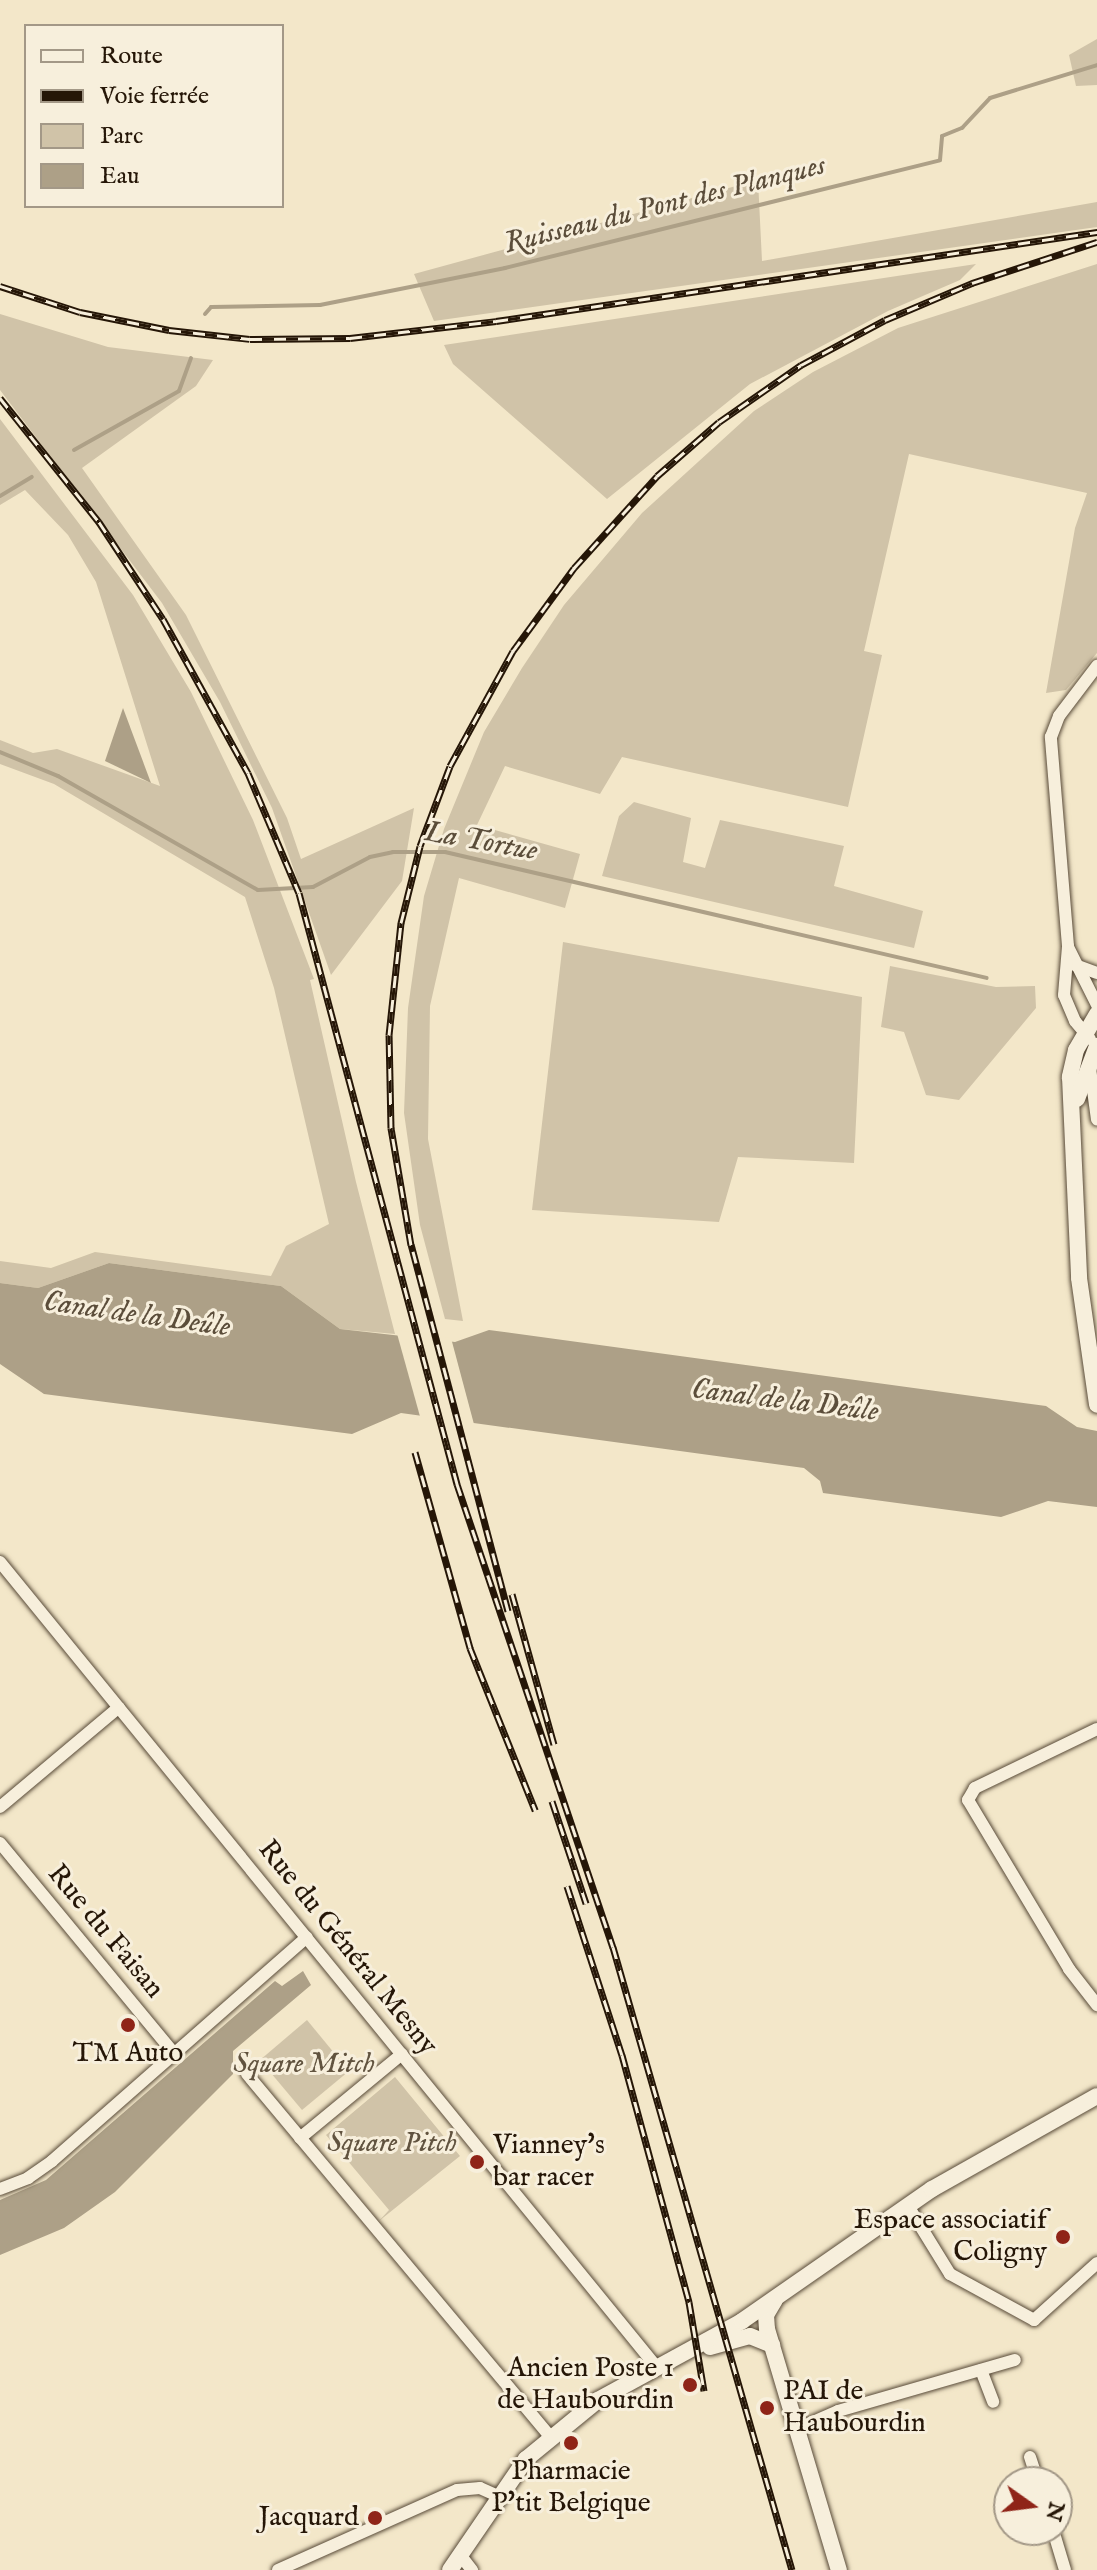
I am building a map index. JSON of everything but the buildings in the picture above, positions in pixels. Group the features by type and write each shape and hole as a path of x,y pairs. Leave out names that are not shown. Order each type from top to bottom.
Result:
{"street":[{"path":"1097,666 1059,716 1051,737 1068,946 1064,995 1092,1046 1097,1120"},
{"path":"1068,946 1097,1005"},
{"path":"1075,965 1097,973"},
{"path":"1074,1136 1078,1095 1092,1046 1097,1014"},
{"path":"1092,1046 1070,1077 1079,1278 1096,1398"},
{"name":"Rue du Général Mesny","path":"0,1562 402,2054 662,2361"},
{"path":"0,1807 119,1707"},
{"path":"1097,1729 975,1788 969,1797 971,1808 1069,1969 1097,2005"},
{"name":"Rue du Faisan","path":"0,1843 173,2052"},
{"path":"0,2189 46,2166 307,1937"},
{"path":"300,2138 402,2054"},
{"path":"247,2074 550,2437"},
{"path":"450,2570 526,2459 550,2437 662,2361 737,2324 908,2206 1097,2096"},
{"path":"908,2206 950,2274 1034,2320 1096,2264"},
{"path":"792,2287 766,2315 772,2345 839,2570"},
{"path":"662,2361 750,2336 772,2345"},
{"path":"797,2429 838,2411 1015,2360"},
{"path":"981,2370 993,2402"},
{"path":"1030,2457 1033,2466"},
{"path":"278,2570 457,2490 480,2488 500,2497"},
{"path":"1058,2546 1065,2570"},
{"path":"461,2556 472,2570"}],"green space":[{"path":"1097,39 1097,85 1076,86 1069,55"},
{"path":"758,180 762,261 1097,202 1097,227 434,321 414,274"},
{"path":"976,264 960,280 888,311 750,384 607,499 453,364 444,345"},
{"path":"1097,264 1097,653 1066,690 1046,693 1075,528 1087,493 909,454 864,651 882,655 848,807 622,757 600,794 505,766 477,825 580,854 565,908 459,878 430,1006 428,1139 463,1321 445,1319 420,1225 404,1113 408,1008 424,896 444,829 484,732 522,668 564,605 642,513 754,411 813,372 898,328"},
{"path":"0,314 108,347 213,360 196,386 82,468 186,615 287,818 301,859 414,808 402,881 331,975 272,808 220,702 162,603 0,390"},
{"path":"0,419 133,595 191,692 253,820 314,979 310,980 356,1182 395,1334 340,1329 281,1286 109,1263 38,1288 0,1283 0,1261 51,1268 95,1252 271,1276 286,1246 329,1224 274,988 245,897 54,784 0,764 0,740 33,753 57,749 160,786 96,582 68,535 25,490 0,505"},
{"path":"634,802 691,818 683,862 705,868 720,820 844,846 834,886 923,911 914,948 602,876 619,816"},
{"path":"563,942 862,997 854,1163 738,1157 719,1222 532,1210"},
{"path":"890,966 996,987 1035,986 1036,1008 959,1100 926,1095 904,1032 881,1027"},
{"name":"Square Mitch","path":"307,2020 349,2071 302,2110 260,2060"},
{"name":"Square Pitch","path":"395,2077 460,2156 379,2221 389,2210 326,2135"}],"water":[{"path":"123,708 151,783 105,761"},
{"name":"Canal de la Deûle","path":"109,1263 281,1286 340,1329 455,1342 489,1330 1046,1406 1077,1427 1097,1431 1097,1507 1048,1501 1001,1517 823,1493 820,1481 804,1468 401,1413 352,1434 44,1394 0,1364 0,1283 38,1288"},
{"path":"303,1971 311,1985 233,2051 233,2074 115,2192 64,2228 0,2255 0,2200 46,2180 275,1981 282,1986"}],"pier":[{"path":"396,1330 451,1338 475,1428 421,1420"}],"waterway":[{"name":"Ruisseau du Pont des Planques","path":"205,314 211,307 320,305 505,268 940,160 942,136 962,128 990,98 1097,65"},
{"name":"Ruisseau du Pont des Planques","path":"74,450 179,391 191,358"},
{"name":"Ruisseau du Pont des Planques","path":"0,496 32,477"},
{"name":"La Tortue","path":"0,752 58,776 258,890 313,887 370,857 393,852 445,852 987,978"}],"railway":[{"path":"0,286 80,312 169,330 250,339 350,338 496,321 1097,232"},
{"path":"508,1611 411,1245 391,1128 389,1035 401,923 420,846 450,766 513,651 574,568 657,476 719,422 801,365 885,320 972,283 1097,242"},
{"path":"0,398 99,522 163,619 248,773 299,893 457,1484 613,1947 792,2570"},
{"path":"415,1452 470,1648 535,1810"},
{"path":"512,1594 554,1744"},
{"path":"552,1801 586,1903"},
{"path":"567,1886 622,2055 689,2302 704,2391"}],"place":[{"name":"TM Auto","path":"128,2025"},
{"name":"Vianney's bar racer","path":"477,2162"},
{"name":"Espace associatif Coligny","path":"1063,2237"},
{"name":"Ancien Poste 1 de Haubourdin","path":"690,2385"},
{"name":"PAI de Haubourdin","path":"767,2408"},
{"name":"Pharmacie P'tit Belgique","path":"571,2443"},
{"name":"Jacquard","path":"375,2518"}]}
